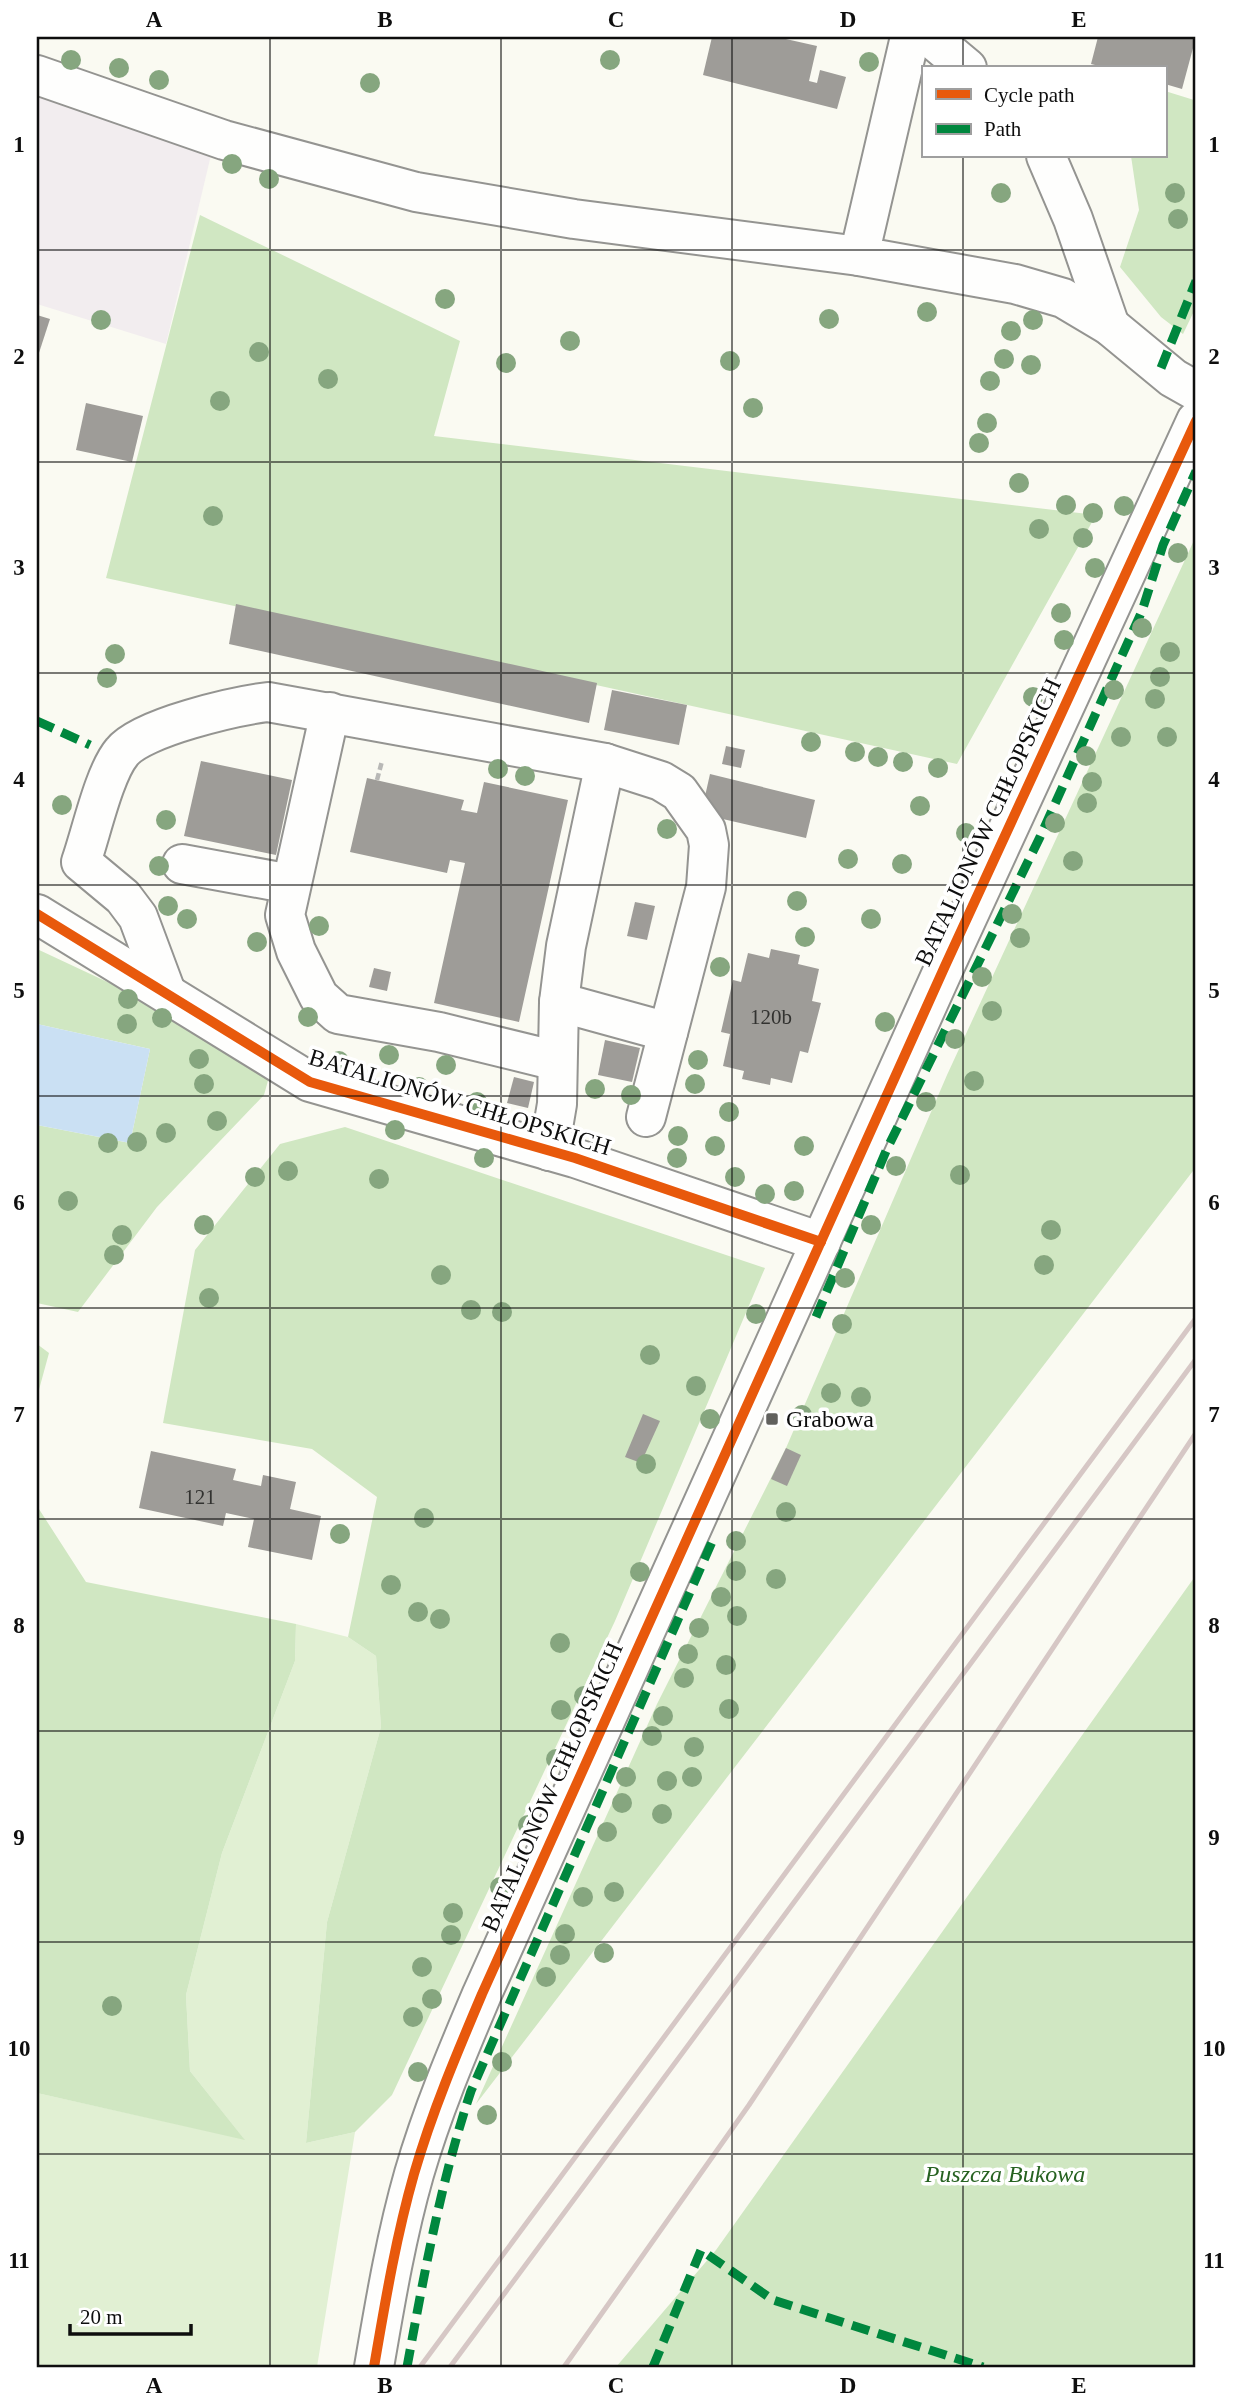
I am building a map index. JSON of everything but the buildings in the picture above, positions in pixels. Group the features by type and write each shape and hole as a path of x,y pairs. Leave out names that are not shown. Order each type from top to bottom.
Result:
{"street":[{"path":"859,256 910,37"},
{"path":"930,37 965,66"},
{"path":"37,75 225,140 416,192 574,219 859,256 1015,284 1063,298 1110,326 1173,378 1196,391"},
{"path":"1047,158 1073,219 1110,326"},
{"name":"BATALIONÓW CHŁOPSKICH","path":"374,2367 398,2236 414,2174 457,2053 821,1242 1196,421"},
{"path":"166,992 138,917 123,897 81,862 121,752 145,736 237,706 268,702 606,763 661,780 678,792 706,830 710,863 646,1117"},
{"path":"330,712 285,915 296,951 319,997 338,1014 439,1032 557,1061"},
{"path":"549,1151 557,1104 559,1002 566,946 606,763"},
{"path":"183,864 291,884"},
{"name":"BATALIONÓW CHŁOPSKICH","path":"37,914 310,1082 549,1151 821,1242"},
{"path":"559,1002 668,1032"}],"shaded area":[{"path":"37,85 211,155 166,344 37,304"}],"green space":[{"path":"1166,91 1194,100 1196,94 1196,307 1183,334 1161,317 1120,267 1139,210 1131,158 1166,158"},
{"path":"200,215 460,341 434,436 1096,515 957,764 106,578"},
{"path":"1196,536 1196,1167 476,2104 657,1704 786,1448 947,1075"},
{"path":"37,949 148,1001 269,1077 264,1095 157,1207 78,1312 37,1303 37,1125 130,1143 150,1049 37,1024"},
{"path":"345,1127 765,1268 615,1621 392,2095 355,2132 306,2143 327,1922 381,1727 376,1656 348,1637 377,1497 312,1449 163,1423 195,1250 280,1144"},
{"path":"37,1344 49,1353 37,1397"},
{"path":"37,1506 86,1582 296,1624 295,1661 222,1853 186,1995 190,2071 245,2140 37,2093"},
{"name":"Puszcza Bukowa","path":"1196,1575 1196,2367 616,2367 716,2250"},
{"path":"296,1624 348,1637 376,1656 381,1727 327,1922 306,2143 355,2132 317,2367 37,2367 37,2093 244,2139 190,2071 186,1995 222,1853 295,1661"}],"water":[{"path":"37,1024 150,1049 130,1143 37,1125"}],"railway":[{"path":"420,2367 1196,1318"},
{"path":"450,2367 1196,1359"},
{"path":"564,2367 749,2105 1196,1433"}],"marked path":[{"path":"1161,368 1196,281"},
{"path":"816,1317 886,1151 1040,837 1142,611 1163,545 1196,471"},
{"path":"37,721 90,745"},
{"path":"407,2367 442,2193 471,2091 715,1535"},
{"path":"653,2367 701,2250 773,2300 983,2367"}],"cycle path":[{"path":"374,2367 396,2246 414,2174 437,2105 482,1994 945,966 1196,421"},
{"path":"37,914 310,1082 575,1158 821,1242"}],"place":[{"name":"Grabowa","path":"772,1419"}]}
